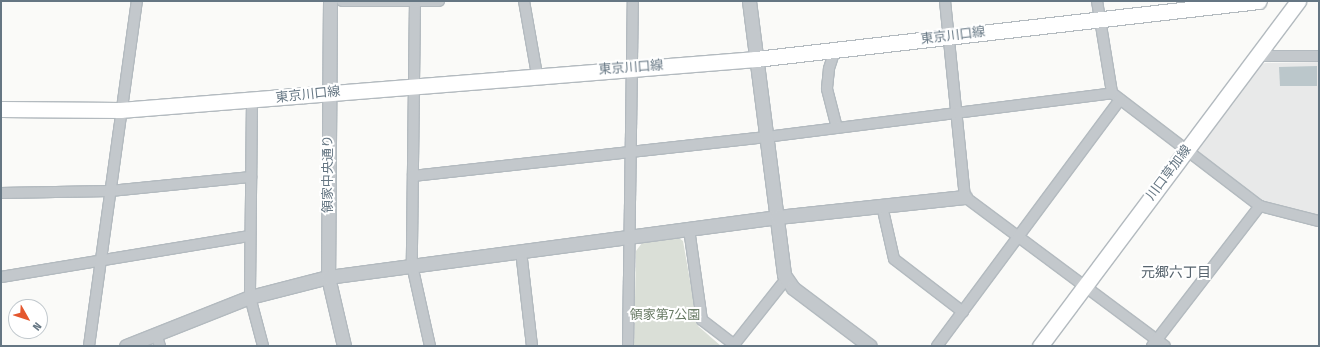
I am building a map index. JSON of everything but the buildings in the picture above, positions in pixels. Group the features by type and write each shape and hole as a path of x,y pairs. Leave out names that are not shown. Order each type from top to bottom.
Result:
{"main road":[{"name":"東京川口線","path":"1,109 120,110 537,75 756,59 1099,19 1220,3 1259,1"},
{"name":"川口草加線","path":"1040,346 1298,1"}],"street":[{"path":"89,346 120,110 137,1"},
{"name":"領家中央通り","path":"330,1 328,278 344,346"},
{"path":"342,1 439,1"},
{"path":"524,1 537,75"},
{"path":"628,346 633,1"},
{"path":"749,1 776,217 786,279 812,303 870,346"},
{"path":"945,1 965,198"},
{"path":"1097,1 1099,19 1116,97 1260,206 1319,220"},
{"path":"415,2 412,265 430,346"},
{"path":"835,50 829,69 828,89 837,128"},
{"path":"1257,56 1319,56"},
{"path":"413,176 631,150 1116,97"},
{"path":"937,346 1019,237 1116,97"},
{"path":"252,100 250,177 250,297 263,346"},
{"path":"1,193 110,191 250,177"},
{"path":"126,346 158,340 250,297 328,278 412,265 776,217 965,198 1085,286 1154,343 1165,346"},
{"path":"882,206 894,259 963,312"},
{"path":"1154,343 1260,206"},
{"path":"689,229 702,320 734,346 786,279"},
{"path":"1,277 100,263 250,236"},
{"path":"521,251 532,346"}],"shaded area":[{"path":"1319,62 1319,216 1262,202 1197,155 1196,148 1258,66 1265,63"},
{"path":"1317,66 1317,86 1280,86 1279,67"}],"green space":[{"name":"領家第7公園","path":"679,238 683,241 698,326 721,346 634,346 636,251 642,243"}],"district":[{"name":"元郷六丁目","path":"1176,273"}]}
